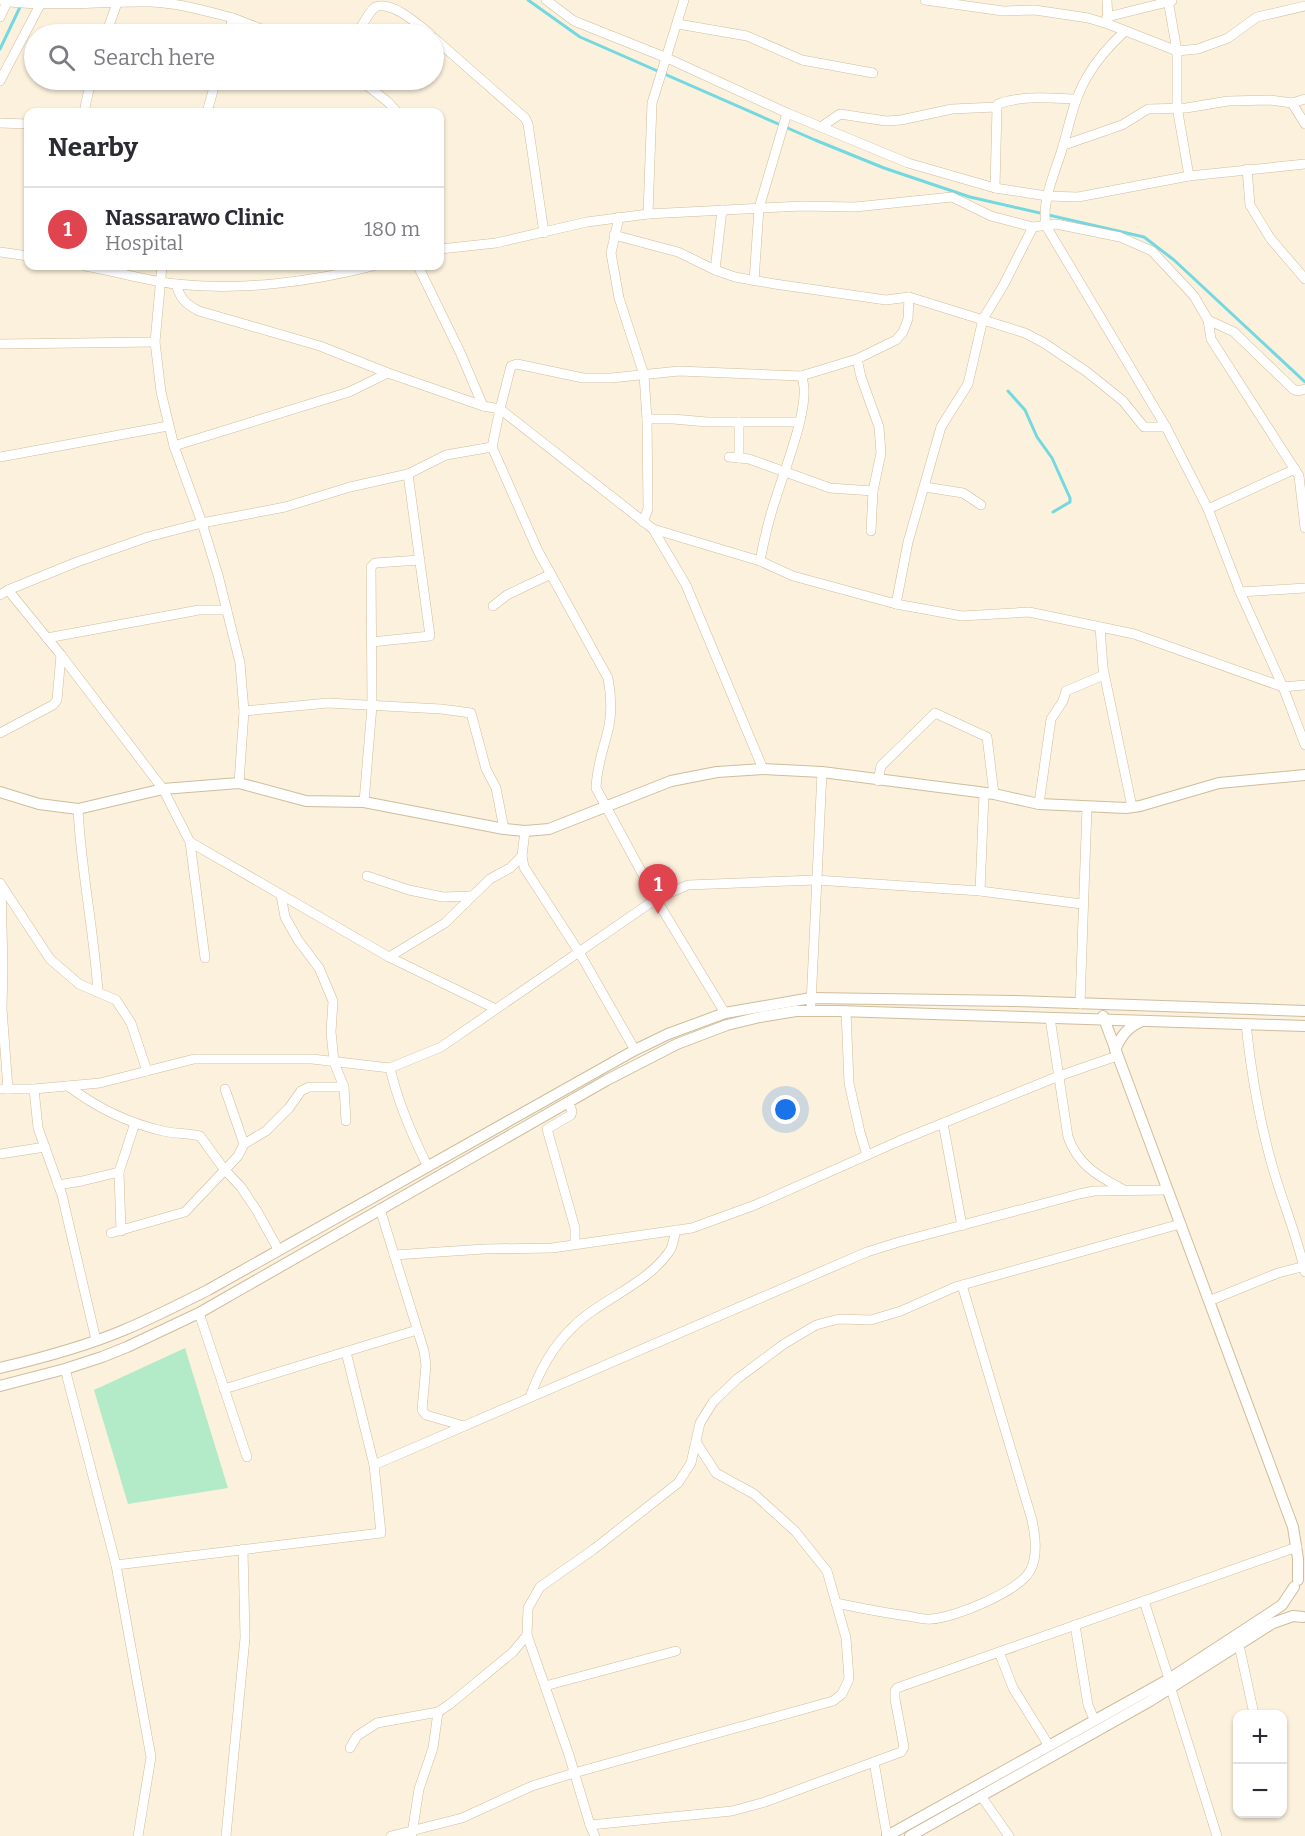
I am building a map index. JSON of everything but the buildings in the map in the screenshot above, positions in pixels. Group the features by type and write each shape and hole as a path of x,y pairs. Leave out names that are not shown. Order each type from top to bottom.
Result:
{"main road":[{"path":"0,792 39,804 78,809 163,789 239,783 306,801 364,802 525,831 549,829 607,808 670,781 717,772 763,768 822,772 989,794 1039,804 1087,807 1132,807 1219,783 1305,775"},
{"path":"0,1368 60,1353 162,1313 208,1290 635,1050 669,1034 725,1013 811,998 1305,1011"},
{"path":"1102,1005 1103,1020 1301,1547 1299,1581 1292,1600 1295,1608 1304,1617"},
{"path":"0,1386 65,1370 127,1347 199,1313 641,1062 701,1034 727,1025 796,1011 846,1011 1305,1026"},
{"path":"1116,1053 1123,1034 1141,1021"},
{"path":"887,1836 1094,1719 1170,1684 1282,1605 1299,1581"},
{"path":"910,1836 924,1832 1274,1623 1293,1616 1304,1617"}],"street":[{"path":"0,0 36,4 151,2 190,7 248,24"},
{"path":"0,17 8,0"},
{"path":"546,0 574,21 786,116 821,127 908,163 995,188 1047,196 1078,197 1189,176 1305,164"},
{"path":"648,214 652,103 684,0"},
{"path":"925,0 1003,11 1035,5 1108,20 1125,32 1177,51 1198,49 1228,38 1257,17 1305,6"},
{"path":"1107,0 1108,20"},
{"path":"1108,20 1170,1 1177,51 1177,107 1189,176"},
{"path":"110,24 117,3"},
{"path":"364,24 375,7 382,3 389,3 400,8 418,24"},
{"path":"27,24 36,4"},
{"path":"231,24 233,18"},
{"path":"678,24 747,36 802,60 873,73"},
{"path":"0,81 24,30"},
{"path":"1125,32 1104,51 1075,99 1064,145 1047,196 1046,224 1166,427 1208,510 1305,745"},
{"path":"444,47 525,118 528,124 544,233"},
{"path":"85,108 89,90"},
{"path":"208,108 213,90"},
{"path":"373,90 393,108"},
{"path":"995,188 998,104 1033,97 1075,99"},
{"path":"1064,145 1122,125 1148,109 1255,100 1292,103 1305,99"},
{"path":"1292,103 1305,124"},
{"path":"821,127 840,114 886,121 952,109 997,107"},
{"path":"754,281 759,208 786,116"},
{"path":"0,123 24,124"},
{"path":"1247,169 1250,205 1270,238 1305,279"},
{"path":"444,249 496,243 587,222 648,214 759,208 855,207 952,197 991,216 1033,227 1056,224 1120,237 1152,251 1194,296 1209,320 1210,339 1295,469 1301,487 1305,528"},
{"path":"715,270 722,210"},
{"path":"619,217 611,253 615,280 644,375 648,509 643,522"},
{"path":"896,603 908,542 940,427 968,384 983,319 1033,227"},
{"path":"614,235 678,252 715,270 754,281 886,300 909,297 1025,333 1087,372 1123,401 1144,428 1166,427"},
{"path":"0,252 24,255"},
{"path":"105,270 176,284 217,287 283,282 348,270"},
{"path":"161,270 155,342 161,392 168,426 202,523 240,663 244,711 239,783"},
{"path":"420,270 460,352 483,406"},
{"path":"176,284 179,295 186,305 199,311 320,346 388,373 483,406 500,409 582,471 653,529 760,561 793,576 896,603 962,616 1029,612 1134,634 1282,687 1305,685"},
{"path":"725,1013 656,899 596,788 597,768 609,725 611,698 608,678 538,551 492,447 511,366 583,378 611,378 679,371 801,376 857,359 896,340 903,332 908,319 909,297"},
{"path":"1209,320 1234,332 1293,389 1304,390"},
{"path":"0,344 155,342"},
{"path":"857,359 879,427 881,453 873,491 871,531"},
{"path":"174,446 349,392 388,373"},
{"path":"760,561 767,527 794,447 804,386 801,376"},
{"path":"647,419 799,422"},
{"path":"739,422 734,457 749,459 830,488 873,491"},
{"path":"0,457 168,426"},
{"path":"205,958 190,842 163,789 61,655 4,592 87,558 148,537 202,523 285,507 350,487 408,474 446,455 492,447"},
{"path":"1208,510 1295,469"},
{"path":"371,642 430,636 408,474"},
{"path":"925,487 963,493 981,505"},
{"path":"653,529 686,585 763,768"},
{"path":"364,802 372,706 370,567 375,563 420,560"},
{"path":"493,606 516,590 551,574"},
{"path":"1240,592 1305,588"},
{"path":"47,638 199,610 227,610"},
{"path":"1100,627 1104,675 1132,807"},
{"path":"0,733 53,705 57,700 61,655"},
{"path":"1039,804 1051,719 1063,701 1066,691 1104,675"},
{"path":"244,711 328,703 441,709 471,713 486,769 496,788 504,829"},
{"path":"878,781 880,766 935,713 987,737 989,794 980,891"},
{"path":"811,1011 822,772"},
{"path":"1080,1004 1087,807"},
{"path":"78,809 99,992"},
{"path":"525,831 522,856 524,867 579,952 635,1050"},
{"path":"190,842 389,957 496,1009"},
{"path":"389,957 445,923 490,879 510,868 522,856"},
{"path":"367,876 409,890 443,897 471,896"},
{"path":"0,883 4,1089 34,1089 100,1083 194,1059 312,1059 390,1068 441,1047 656,899 688,885 816,880 980,891 1082,904"},
{"path":"0,883 50,959 79,984 116,1000 131,1023 147,1071"},
{"path":"281,895 285,917 298,940 319,968 333,1001 331,1032 334,1062 344,1087 346,1121"},
{"path":"846,1011 849,1083 867,1155"},
{"path":"1050,1018 1068,1137 1072,1150 1093,1173 1124,1191"},
{"path":"1209,1301 1278,1273 1305,1268 1272,1167 1260,1119 1246,1024"},
{"path":"394,1256 484,1249 552,1248 709,1223 943,1123 1116,1053"},
{"path":"390,1068 409,1130 427,1165"},
{"path":"68,1086 109,1113 135,1123 165,1132 201,1136 224,1169 242,1187 278,1250"},
{"path":"111,1233 185,1212 238,1156 244,1144 267,1131 301,1092 309,1087 344,1087"},
{"path":"34,1089 38,1128 58,1185 96,1340"},
{"path":"225,1089 244,1144"},
{"path":"568,1102 572,1111 571,1115 547,1129 575,1228 575,1244"},
{"path":"121,1231 119,1172 135,1123"},
{"path":"943,1123 962,1226"},
{"path":"0,1154 45,1146"},
{"path":"58,1185 119,1172"},
{"path":"374,1465 867,1252 1079,1194 1167,1190"},
{"path":"380,1209 426,1365 422,1410 426,1415 464,1426"},
{"path":"595,1836 527,1635 528,1608 540,1587 594,1549 678,1483 691,1463 700,1423 712,1402 737,1379 784,1344 816,1325 839,1319 871,1320 901,1311 962,1285 1180,1224"},
{"path":"530,1397 551,1352 570,1329 600,1305 631,1287 651,1270 670,1251 676,1230"},
{"path":"836,1602 880,1613 931,1619 967,1609 1007,1592 1030,1572 1035,1546 1032,1520 962,1285"},
{"path":"199,1313 247,1457"},
{"path":"224,1389 417,1330"},
{"path":"116,1565 381,1533 374,1465 346,1352"},
{"path":"65,1370 116,1565 150,1757 138,1836"},
{"path":"391,1836 412,1833 462,1818 532,1786 832,1701 842,1694 849,1679 846,1638 827,1571 795,1531 754,1494 716,1473 696,1443"},
{"path":"590,1825 732,1811 765,1802 903,1751 895,1699 897,1688 1301,1547"},
{"path":"226,1836 245,1638 243,1549"},
{"path":"1143,1601 1217,1836"},
{"path":"1075,1625 1088,1705 1094,1719"},
{"path":"350,1748 357,1736 377,1723 438,1712 513,1652 527,1635"},
{"path":"1239,1645 1253,1710"},
{"path":"545,1686 676,1651"},
{"path":"999,1652 1013,1688 1046,1741 1047,1747"},
{"path":"412,1833 420,1789 433,1748 438,1712"},
{"path":"874,1762 887,1836"},
{"path":"981,1796 1009,1836"}],"green space":[{"path":"185,1348 228,1488 128,1504 94,1390"}],"waterway":[{"path":"528,0 580,37 884,168 970,197 1144,237 1174,260 1305,382"},
{"path":"0,49 21,5"},
{"path":"1008,391 1025,410 1037,437 1052,458 1070,498 1070,502 1053,512"}],"place":[{"name":"Nassarawo Clinic","path":"658,914"}]}
